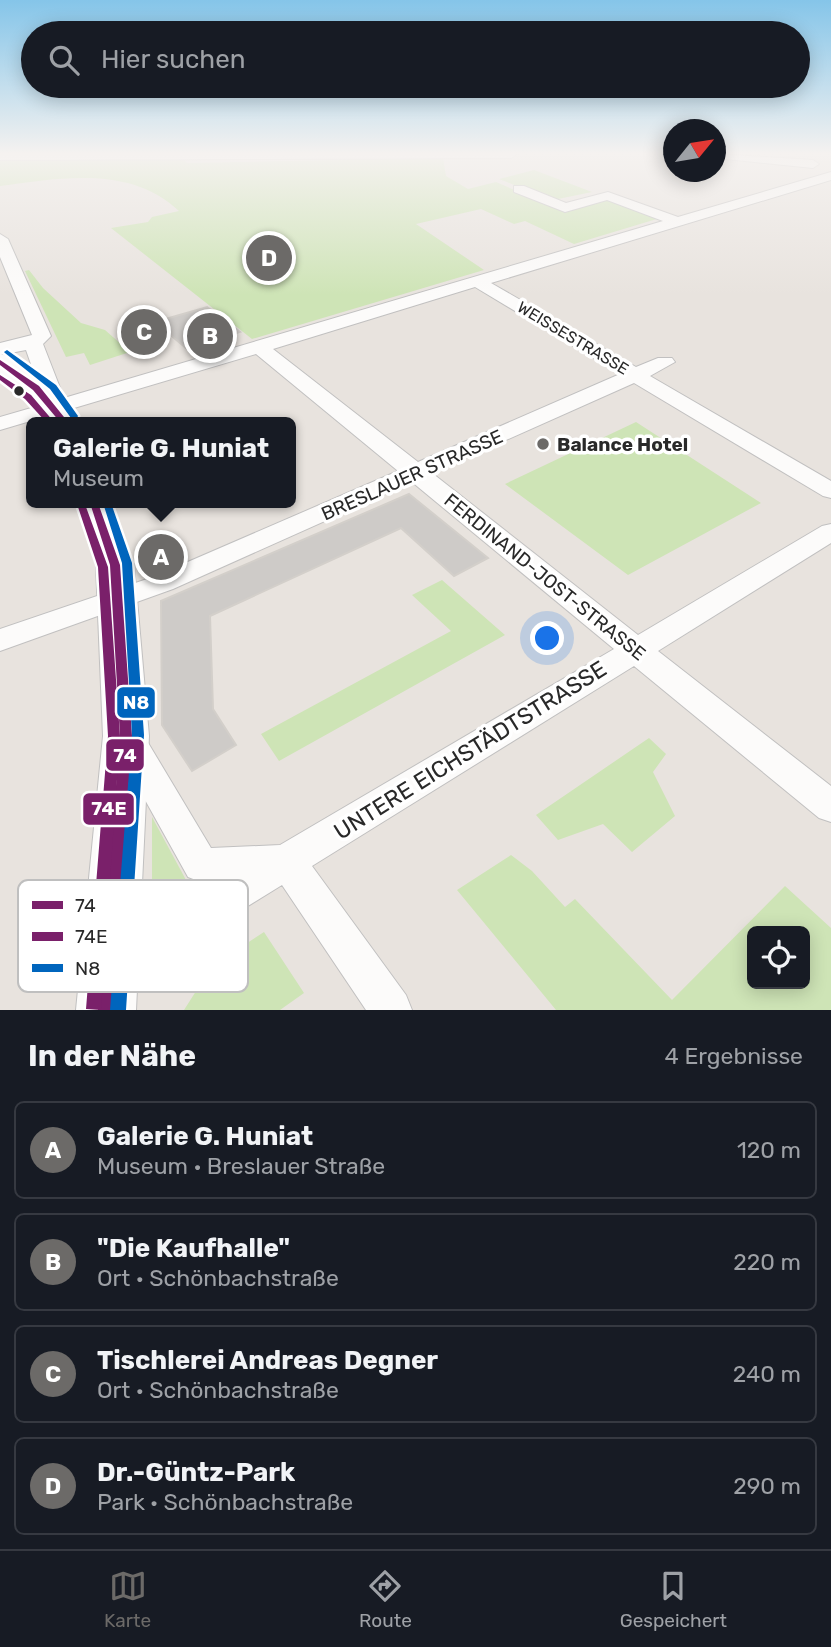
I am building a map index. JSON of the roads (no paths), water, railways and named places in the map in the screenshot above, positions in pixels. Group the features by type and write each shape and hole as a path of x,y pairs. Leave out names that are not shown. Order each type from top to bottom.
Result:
{"main road":[{"path":"0,362 60,415"},
{"path":"96,508 115,565 126,736 116,880"}],"street":[{"path":"548,201 565,208 590,201"},
{"path":"622,201 678,222"},
{"path":"33,343 60,415 259,347 747,201"},
{"path":"0,239 41,336 33,343 0,349"},
{"name":"WEISSESTRASSE","path":"478,282 831,491"},
{"name":"FERDINAND-JOST-STRASSE","path":"259,347 831,807"},
{"name":"BRESLAUER STRASSE","path":"0,640 163,583 416,474 665,362"},
{"path":"0,424 26,420"},
{"name":"UNTERE EICHSTÄDTSTRASSE","path":"248,890 287,862 635,648 831,532"},
{"path":"126,736 201,864 287,862 391,1010"}],"place":[{"name":"Dr.-Güntz-Park","path":"269,258"},
{"name":"Tischlerei Andreas Degner","path":"144,332"},
{"name":"\"Die Kaufhalle\"","path":"210,336"},
{"name":"Balance Hotel","path":"543,444"},
{"name":"Galerie G. Huniat","path":"161,557"}]}
